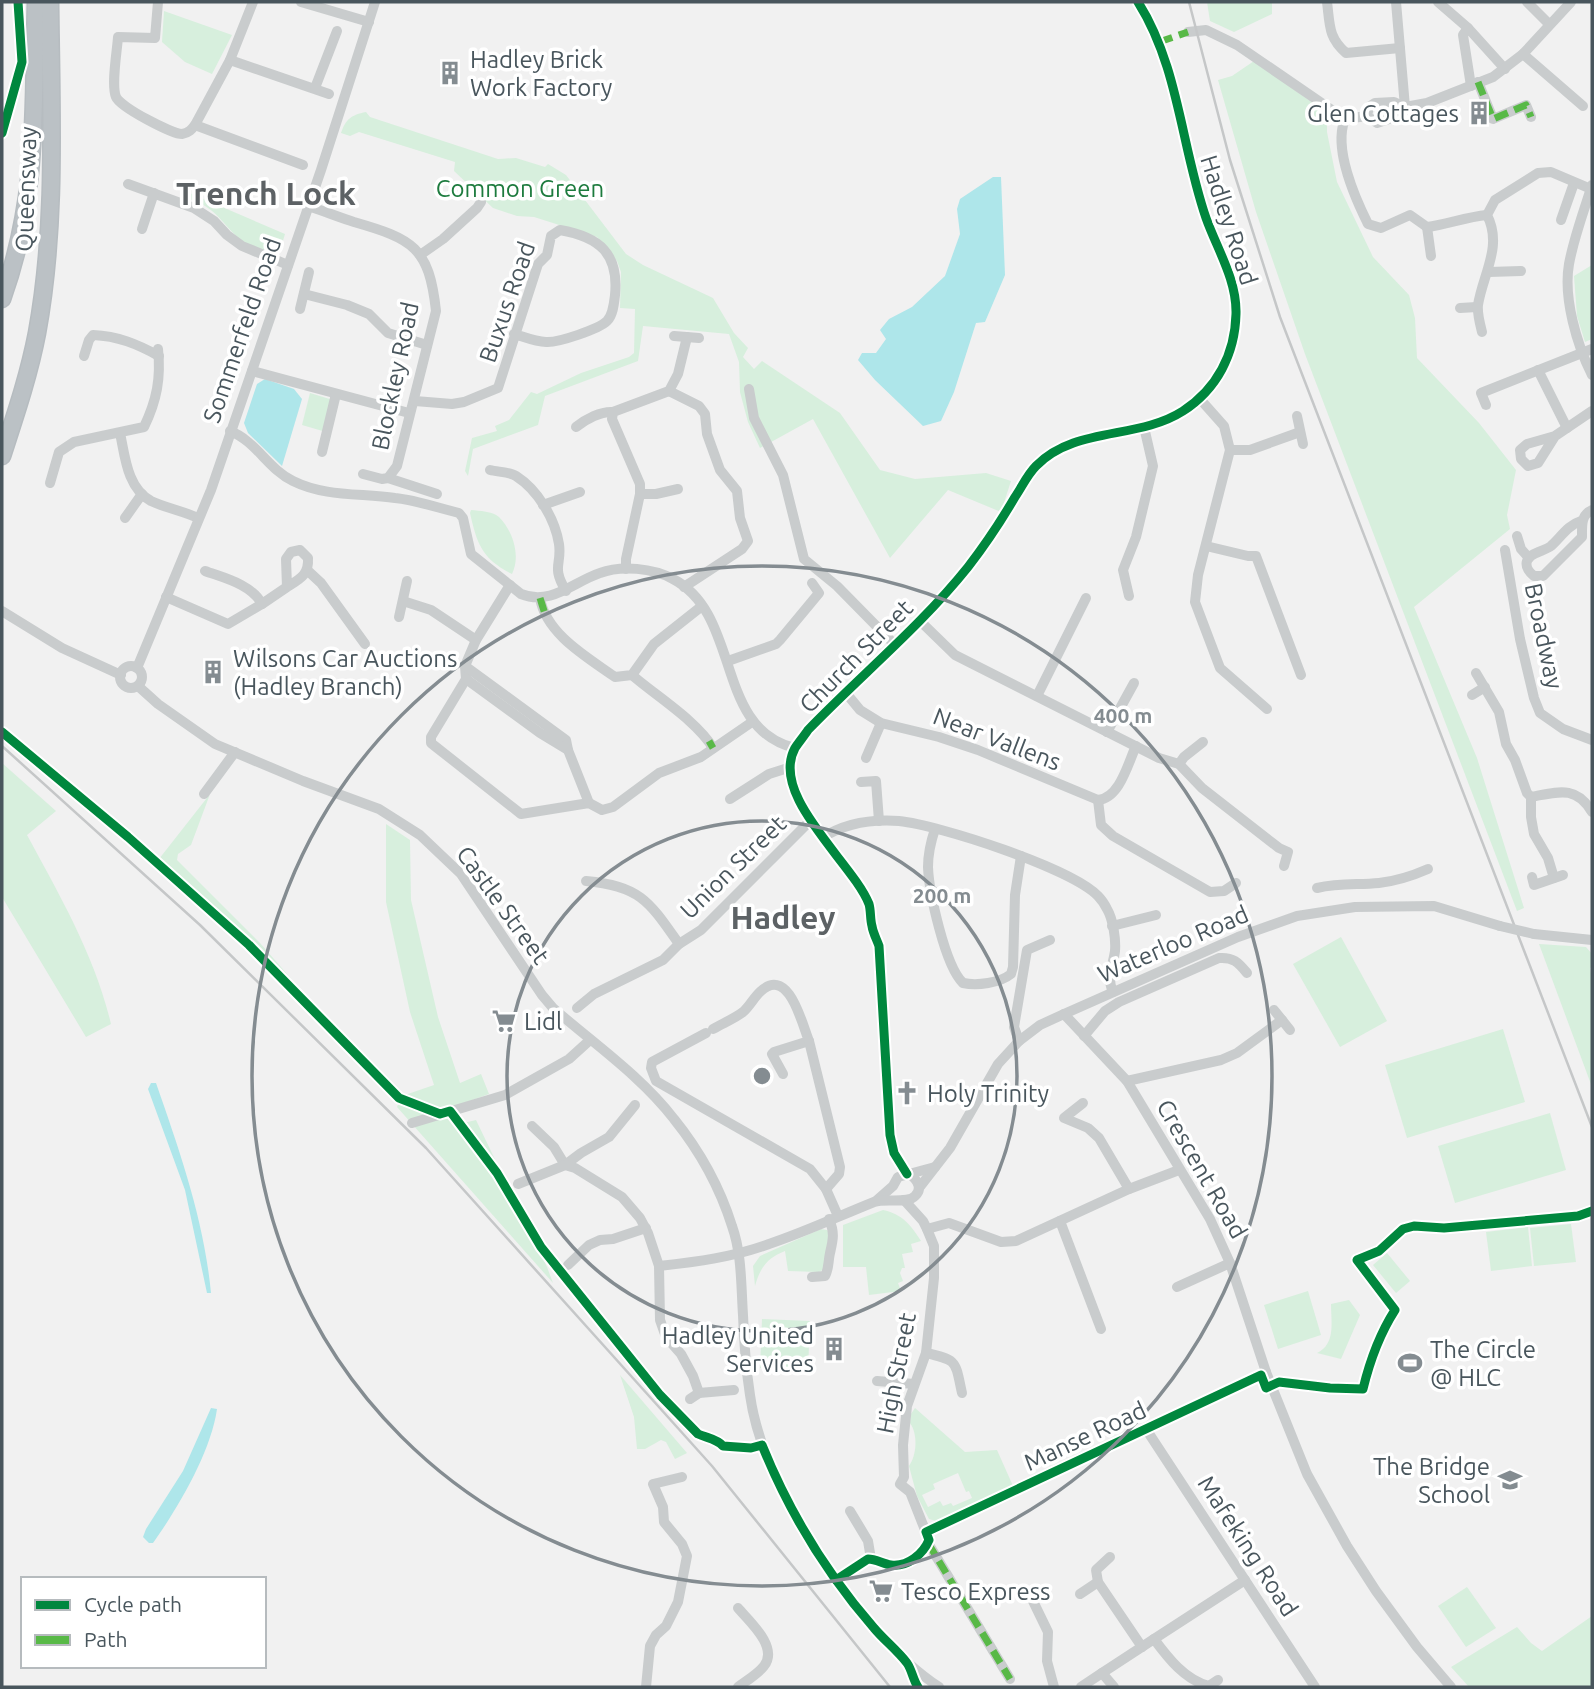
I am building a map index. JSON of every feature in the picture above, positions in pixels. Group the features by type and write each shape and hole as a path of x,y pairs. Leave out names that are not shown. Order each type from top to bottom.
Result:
{"highway":[{"name":"Queensway","path":"2,299 27,208 33,157 36,2"},
{"name":"Queensway","path":"2,456 34,346 45,282 50,219 50,2"}],"street":[{"path":"2,133 22,62 18,2"},
{"path":"158,2 155,38 118,37 115,93 119,103 181,134 191,131 195,125 230,60 253,2"},
{"path":"301,2 369,22"},
{"name":"Sommerfeld Road","path":"137,668 211,490 375,2"},
{"name":"Hadley Road","path":"1016,496 1036,465 1056,451 1078,441 1158,424 1182,412 1200,399 1219,375 1230,355 1235,334 1236,310 1232,286 1206,218 1168,69 1157,39 1138,2"},
{"path":"1327,2 1331,36 1346,52 1400,48"},
{"path":"1396,2 1405,107"},
{"path":"1438,2 1468,28 1505,69"},
{"path":"1527,2 1549,24"},
{"path":"1188,32 1206,30 1237,45 1345,119 1367,116 1377,123 1395,117 1405,107 1426,103 1493,77 1523,54 1571,2"},
{"path":"1468,28 1463,35 1474,84 1493,119 1526,105 1531,117"},
{"path":"315,88 337,31"},
{"path":"1523,54 1583,106"},
{"path":"230,60 329,94"},
{"path":"1367,116 1368,107 1375,103 1394,102 1405,107"},
{"path":"1345,119 1342,125 1343,154 1353,195 1368,224 1381,228 1410,215 1427,227 1452,224 1465,217 1487,215"},
{"path":"195,125 303,164"},
{"path":"1487,215 1495,200 1538,173 1551,172 1574,183 1592,187 1568,266 1573,321 1587,350 1592,375"},
{"path":"1562,220 1574,183"},
{"path":"128,184 194,208 214,221 242,246 288,265"},
{"path":"142,229 154,194"},
{"path":"308,206 324,214 397,236 415,247 420,255 443,239 481,202"},
{"path":"1482,332 1477,307 1489,272 1494,243 1493,226 1487,215"},
{"path":"1427,227 1431,256"},
{"name":"Buxus Road","path":"415,401 452,404 498,388 508,363 514,334 538,264 547,255 551,236 560,230 584,234 597,243 610,257 617,271 614,305 609,319 558,342 545,342 514,334"},
{"name":"Blockley Road","path":"388,478 397,466 436,311 434,290 426,264 420,255"},
{"path":"1489,272 1521,271"},
{"path":"300,309 309,272"},
{"path":"304,294 347,305 369,314 388,333 427,345"},
{"path":"1460,309 1477,307"},
{"path":"50,483 59,452 74,442 144,427 154,400 160,373 159,352 110,335 93,335 84,356"},
{"path":"674,336 699,338"},
{"path":"576,427 609,411 614,412 669,391 678,374 687,337"},
{"path":"1486,405 1481,393 1587,350"},
{"path":"1538,370 1567,428"},
{"path":"252,371 409,413"},
{"path":"749,389 754,418 783,475 804,559 837,586 895,645"},
{"path":"669,391 699,406 705,414 707,434 720,470 737,491 740,518 748,541 742,549 684,587"},
{"path":"322,452 336,394"},
{"path":"1200,399 1223,426 1230,450 1194,596 1222,671 1267,709"},
{"path":"1555,436 1592,411"},
{"path":"614,412 612,419 637,474 640,494 626,569"},
{"path":"1297,416 1303,444"},
{"path":"1129,596 1123,570 1136,537 1153,466 1144,427"},
{"path":"230,431 242,436 278,472 306,486 338,494 396,498 459,513 463,517 471,554 521,594 531,598 566,591 600,573 626,569 663,575 684,587 714,622 742,703 752,722 768,737 795,748"},
{"path":"1230,450 1250,450 1300,432"},
{"path":"120,433 127,470 142,494 148,499 198,519"},
{"path":"490,470 515,475 532,490 552,519 559,546 559,578 566,591"},
{"path":"363,474 388,478 437,494"},
{"path":"640,494 678,489"},
{"path":"543,505 580,492"},
{"path":"125,519 142,494"},
{"name":"Church Street","path":"908,1174 894,1153 890,1135 879,946 872,928 869,905 811,820 796,792 791,767 795,748 808,730 895,645 968,567 1016,496"},
{"path":"1581,521 1582,537 1543,576 1534,576 1528,570 1529,558 1549,548 1592,510"},
{"path":"1517,536 1521,550 1529,558"},
{"path":"1206,546 1256,556 1301,674"},
{"path":"166,597 228,624 302,578 307,570 308,558 300,550 292,552 286,559 287,587"},
{"name":"Broadway","path":"1505,550 1520,639 1540,713 1563,729 1592,740"},
{"path":"307,570 321,583 365,643"},
{"path":"205,571 245,587 258,597 262,604"},
{"path":"400,617 407,581"},
{"path":"1112,583 1124,581"},
{"path":"812,583 829,601"},
{"path":"510,584 476,640 465,666 466,679 431,737 431,743 521,814 589,803 603,810 613,807 659,773 692,762 711,745 752,722"},
{"path":"728,661 776,644 819,593"},
{"path":"540,598 546,617 571,644 615,677 634,672 654,644 702,606"},
{"path":"1037,696 1086,598"},
{"path":"402,601 431,610 476,640"},
{"path":"3,611 62,648 121,675 127,667 137,668 142,676 138,685"},
{"path":"919,620 955,655 1159,758 1179,764 1202,788 1279,848 1288,852 1284,866"},
{"path":"465,666 566,740 589,803"},
{"path":"634,672 711,745"},
{"path":"1476,673 1499,712 1506,744 1531,797 1534,834 1558,877 1534,885 1532,877"},
{"name":"Castle Street","path":"121,675 126,686 132,688 138,685 189,727 215,744 303,781 379,808 420,835 461,874 542,995 632,1076 680,1128 712,1179 732,1226 739,1252 750,1394 762,1445 796,1520 836,1580 874,1628 909,1665 939,1687"},
{"path":"466,679 568,750"},
{"path":"1107,732 1134,682"},
{"path":"1472,695 1485,687"},
{"name":"Near Vallens","path":"846,693 860,710 881,723 978,750 1098,800"},
{"path":"866,758 881,723"},
{"path":"1179,764 1203,743"},
{"path":"1136,746 1117,788 1104,799 1098,800 1098,815 1106,832 1222,897 1236,883"},
{"path":"204,794 235,752"},
{"path":"730,799 769,774 791,767"},
{"path":"861,782 876,781 879,821"},
{"path":"1531,797 1561,791 1570,793 1580,797 1592,812"},
{"name":"Union Street","path":"577,1008 594,994 663,960 678,943 701,930 811,820"},
{"path":"822,838 846,825 900,821 1021,856 1072,880 1097,895 1109,912 1115,949 1109,976 1113,992"},
{"path":"935,829 929,858 930,885 944,944 954,972 963,983 975,984 1011,974 1015,895 1021,856"},
{"path":"1317,888 1347,883 1378,883 1423,875"},
{"path":"586,881 607,883 632,891 656,910 678,943"},
{"path":"1332,885 1336,909"},
{"name":"Waterloo Road","path":"919,1190 950,1148 999,1064 1019,1041 1040,1025 1270,925 1336,909 1434,906 1534,934 1592,940"},
{"path":"1112,926 1156,915"},
{"path":"1019,1041 1014,1027 1027,950 1050,940"},
{"path":"1084,1036 1105,1011 1168,979 1219,958 1231,957 1243,968 1249,953"},
{"path":"812,1277 828,1281 834,1218 826,1189 810,1169 656,1081 650,1068 653,1062 745,1010 764,988 778,985 787,990 809,1041 840,1167 839,1174 826,1189"},
{"path":"1274,1010 1290,1030"},
{"name":"Crescent Road","path":"1064,1014 1128,1081 1210,1219 1230,1263 1264,1372 1307,1474 1348,1549 1417,1647 1451,1687"},
{"path":"1128,1081 1221,1060 1237,1053 1282,1020"},
{"path":"412,1123 505,1095 569,1059 590,1040"},
{"path":"783,1073 772,1054 809,1041"},
{"path":"1083,1103 1064,1118 1088,1128 1099,1138 1129,1189"},
{"path":"518,1184 565,1165 609,1137 635,1105"},
{"path":"532,1126 554,1147 565,1165 575,1168 622,1197 646,1228 659,1266 660,1320 666,1338 681,1354 693,1376 695,1396 734,1390"},
{"path":"659,1266 699,1262 767,1245 876,1201 893,1186 898,1177 935,1167"},
{"path":"893,1186 893,1191 925,1225 949,1223 1001,1242 1016,1241 1129,1189 1179,1170"},
{"path":"876,1201 913,1198 919,1190 918,1182 908,1174"},
{"path":"530,1180 535,1191"},
{"name":"High Street","path":"919,1190 925,1225 934,1246 934,1278 926,1353 906,1406 902,1445 904,1476 900,1484 910,1492 927,1537 1010,1679"},
{"path":"1060,1221 1101,1329"},
{"path":"568,1265 589,1245 646,1228"},
{"path":"1177,1287 1230,1263"},
{"path":"926,1353 950,1358 954,1363 962,1392"},
{"name":"Manse Road","path":"927,1537 1264,1372"},
{"path":"877,1381 915,1384"},
{"name":"Mafeking Road","path":"1146,1429 1315,1687"},
{"path":"646,1687 650,1646 656,1635 666,1626 678,1602 687,1556 682,1544 664,1522 663,1507 653,1484 682,1478"},
{"path":"850,1510 865,1536 871,1559"},
{"path":"836,1580 863,1561 871,1559 889,1565 902,1564 921,1554 927,1537"},
{"path":"1110,1557 1096,1570 1098,1582 1142,1647"},
{"path":"1081,1687 1245,1580"},
{"path":"1080,1594 1098,1582"},
{"path":"1045,1591 1032,1599 1048,1632 1047,1661 1054,1687"},
{"path":"738,1608 766,1644 768,1655 766,1664 738,1687"},
{"path":"1154,1639 1169,1659 1196,1683 1209,1686 1218,1680"},
{"path":"1102,1673 1114,1687"}],"green space":[{"path":"1207,2 1272,2 1272,14 1234,32 1210,21"},
{"path":"164,11 232,35 212,74 185,62 162,42"},
{"path":"1254,61 1327,113 1327,132 1337,182 1373,257 1409,295 1415,318 1417,358 1479,423 1516,470 1507,515 1510,529 1414,607 1477,758 1524,908 1517,911 1305,354 1256,212 1218,80 1232,76"},
{"name":"Common Green","path":"366,112 370,117 498,159 516,158 545,167 548,164 566,175 626,254 643,265 713,298 734,333 748,348 743,357 754,369 762,361 840,413 880,470 915,479 986,473 1011,481 1001,512 948,490 890,558 813,419 760,448 748,422 740,392 739,362 729,334 643,326 638,361 545,396 538,425 473,449 468,476 465,471 472,438 497,431 495,426 509,420 531,392 537,394 581,373 634,353 635,309 620,308 621,272 617,261 597,237 534,217 517,216 493,208 454,171 455,162 359,132 350,136 341,133 350,118"},
{"path":"185,191 285,234 281,244 271,250 247,245 213,212 184,197"},
{"path":"1592,265 1592,339 1585,342 1577,316 1574,276"},
{"path":"310,393 333,400 326,432 302,425"},
{"path":"471,510 496,515 508,529 516,552 512,574 482,550 475,534"},
{"path":"2,763 56,811 27,835 86,950 104,999 111,1024 86,1037 2,897"},
{"path":"210,794 191,845 178,854 177,860 260,943 301,990 159,859"},
{"path":"386,824 410,840 411,900 438,1017 460,1083 481,1074 489,1094 445,1110 455,1125 476,1120 553,1283 397,1107 402,1096 434,1085 410,1012 386,902"},
{"path":"1341,937 1387,1021 1340,1047 1293,964"},
{"path":"1539,944 1586,947 1592,954 1592,1087"},
{"path":"1503,1029 1525,1102 1407,1138 1385,1065"},
{"path":"1550,1113 1566,1170 1455,1203 1438,1146"},
{"path":"883,1210 896,1214 905,1221 921,1241 911,1244 913,1252 902,1254 905,1268 902,1268 900,1273 903,1281 898,1283 901,1291 869,1295 866,1267 843,1267 843,1225"},
{"path":"1571,1224 1576,1262 1534,1266 1530,1228"},
{"path":"1528,1227 1532,1266 1491,1271 1486,1232"},
{"path":"821,1229 827,1230 831,1236 824,1269 819,1272 788,1271 785,1251 765,1264 755,1286 753,1266 760,1256"},
{"path":"1387,1253 1410,1281 1396,1293 1373,1265"},
{"path":"1308,1291 1321,1335 1278,1349 1264,1305"},
{"path":"1349,1300 1360,1315 1341,1359 1317,1353 1330,1338 1331,1304"},
{"path":"762,1319 810,1321 808,1370 760,1368"},
{"path":"620,1375 687,1453 675,1459 666,1442 661,1440 645,1449 637,1449 634,1417"},
{"path":"915,1408 965,1452 997,1450 1013,1486 936,1521 929,1519 917,1496 909,1466 916,1444 910,1423","holes":["958,1473 966,1492 969,1491 972,1498 953,1506 951,1503 943,1506 940,1501 928,1507 922,1495 935,1489 933,1484"]},
{"path":"1467,1587 1496,1628 1466,1647 1438,1606"},
{"path":"1592,1616 1592,1687 1469,1687 1451,1667 1517,1627 1542,1651"}],"water":[{"path":"993,177 1001,177 1005,275 985,322 976,323 954,392 941,421 923,426 858,360 862,353 876,353 886,339 880,330 889,319 912,307 945,276 960,234 957,209 960,199"},
{"path":"265,379 294,389 302,399 282,466 248,433 244,423 257,384"},
{"path":"151,1083 156,1083 190,1187 203,1239 211,1293 207,1293 185,1190 148,1089"},
{"path":"211,1408 217,1409 214,1426 201,1461 173,1513 153,1543 149,1543 143,1537 146,1529 183,1471"}],"railway":[{"path":"1189,2 1230,160 1280,317 1592,1127"},
{"path":"2,746 200,925 426,1148 712,1466 890,1687"}],"marked path":[{"path":"1159,42 1188,32"},
{"path":"1478,82 1493,119 1526,105 1531,117"},
{"path":"540,598 546,617"},
{"path":"709,741 713,748"},
{"path":"928,1543 1010,1679"}],"cycle path":[{"path":"2,133 22,62 18,2"},
{"path":"907,1174 894,1153 890,1135 879,946 869,904 860,887 803,808 793,787 790,767 795,748 808,730 910,630 968,567 1036,466 1052,453 1069,445 1147,426 1183,411 1205,392 1228,356 1235,329 1233,289 1206,218 1171,80 1152,27 1138,2"},
{"path":"2,732 128,837 249,945 399,1098 440,1114 450,1111 497,1173 541,1247 660,1395 698,1434 723,1446 751,1448 762,1445 784,1494 810,1541 840,1586 907,1663 918,1687"},
{"path":"836,1580 868,1559 891,1565 909,1562 919,1555 929,1540 926,1532 1261,1375 1266,1388 1279,1382 1363,1389 1376,1348 1395,1310 1357,1260 1379,1251 1403,1229 1414,1226 1444,1228 1578,1216 1592,1211"}],"place":[{"name":"Hadley Brick Work Factory","path":"450,73"},
{"name":"Glen Cottages","path":"1479,113"},
{"name":"Wilsons Car Auctions (Hadley Branch)","path":"213,672"},
{"name":"Lidl","path":"504,1021"},
{"name":"Holy Trinity","path":"907,1093"},
{"name":"Hadley United Services","path":"834,1349"},
{"name":"The Circle @ HLC","path":"1410,1363"},
{"name":"The Bridge School","path":"1510,1480"},
{"name":"Tesco Express","path":"881,1591"}],"district":[{"name":"Trench Lock","path":"266,193"},
{"name":"Hadley","path":"783,917"}]}
